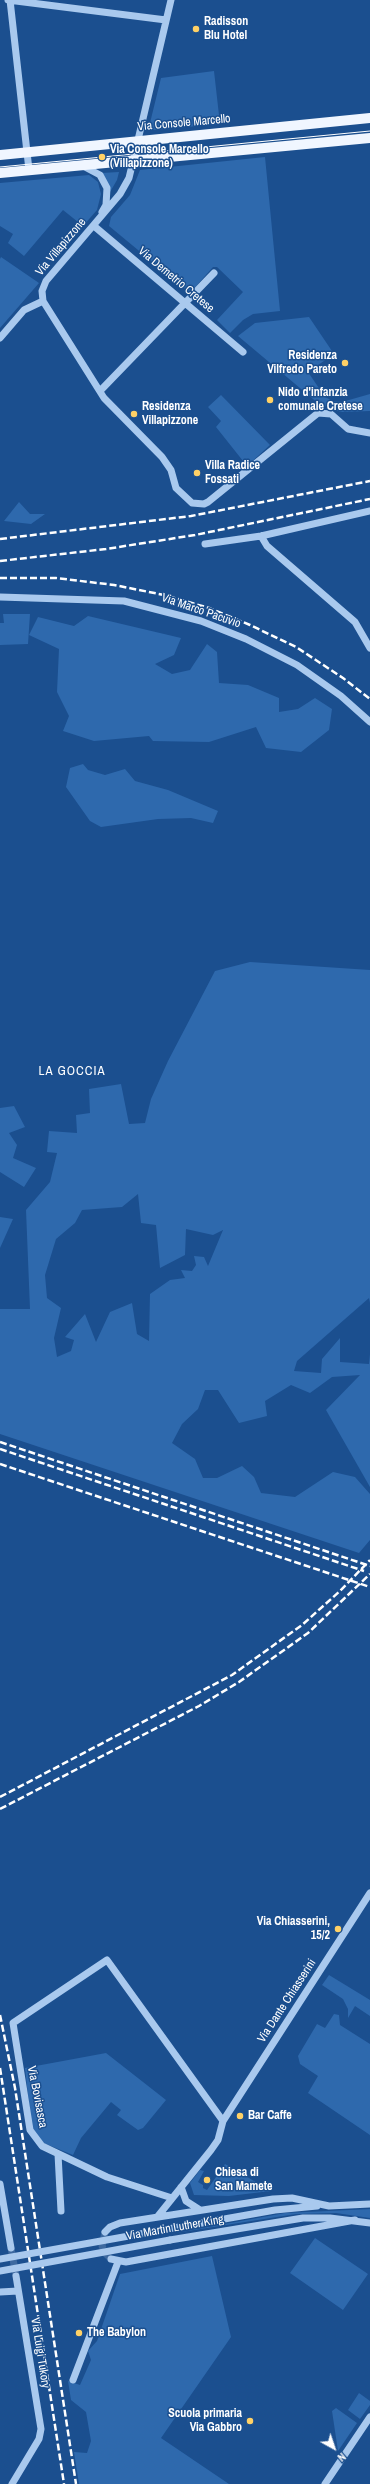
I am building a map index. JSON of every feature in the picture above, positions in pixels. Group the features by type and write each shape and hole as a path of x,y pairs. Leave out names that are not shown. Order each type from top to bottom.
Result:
{"main road":[{"name":"Via Console Marcello","path":"0,155 370,118"},
{"path":"0,173 370,138"}],"street":[{"path":"29,170 10,0 166,20"},
{"path":"138,140 171,0"},
{"name":"Via Villapizzone","path":"43,301 42,291 46,281 94,226 125,186 138,140"},
{"path":"78,165 88,167 100,175 107,188 106,205 94,226"},
{"name":"Via Demetrio Cretese","path":"94,226 243,352"},
{"path":"100,391 186,304 214,273"},
{"path":"0,338 24,310 43,301 100,391 114,410 162,457 171,470 176,488 181,494 198,504 208,502 318,413 331,414 348,429 370,433"},
{"path":"205,544 261,536 370,511"},
{"path":"261,536 268,546 355,622 370,648"},
{"name":"Via Marco Pacuvio","path":"0,597 124,601 201,621 246,639 297,665 341,696 370,722"},
{"name":"Via Dante Chiasserini","path":"181,2187 214,2145 223,2121 370,1893"},
{"name":"Via Bovisasca","path":"172,2198 107,2177 42,2146 30,2130 13,2023 108,1960 223,2121"},
{"path":"58,2154 61,2211"},
{"path":"0,2184 11,2248"},
{"path":"158,2216 181,2187"},
{"path":"181,2187 186,2201 200,2210"},
{"path":"105,2232 116,2224 158,2216 292,2198 329,2206 370,2204"},
{"name":"Via Martin Luther King","path":"0,2259 285,2208 329,2206"},
{"name":"Via Martin Luther King","path":"0,2271 290,2220 320,2218 355,2220"},
{"path":"73,2380 114,2261 355,2220 370,2223"},
{"name":"Via Luigi Tukory","path":"12,2484 40,2433 16,2276"},
{"path":"0,2292 18,2291"},
{"path":"324,2484 370,2417"}],"shaded area":[{"path":"214,71 220,124 153,130 149,127 161,78"},
{"path":"265,157 280,311 253,314 243,320 230,333 217,320 243,292 217,267 213,267 190,293 109,226 111,217 130,195 140,170"},
{"path":"119,172 117,180 110,192 108,183 101,173"},
{"path":"89,175 98,182 101,194 97,210 83,226 63,210 24,256 8,243 13,234 0,226 0,183"},
{"path":"1,257 39,283 0,328 0,259"},
{"path":"309,317 334,354 308,372 325,397 333,401 342,402 370,394 370,411 341,412 319,404 238,336 255,323"},
{"path":"221,395 270,445 247,466 216,427 221,421 208,407"},
{"path":"19,502 30,514 45,514 31,524 4,521"},
{"path":"3,614 30,614 28,644 0,645 0,623 4,623"},
{"path":"88,616 181,638 174,655 155,664 172,674 190,670 207,644 217,652 219,683 248,685 279,698 279,712 298,709 315,698 332,709 329,730 301,752 266,748 256,727 209,742 153,741 149,736 94,741 63,731 69,716 57,692 59,649 29,635 38,617 74,626"},
{"path":"83,764 88,770 105,775 125,769 135,781 168,790 218,811 213,823 191,818 158,819 101,827 90,821 66,787 70,768"},
{"path":"250,962 370,970 370,1303 369,1298 297,1361 294,1371 321,1373 322,1359 340,1338 340,1362 369,1364 370,1354 370,1487 326,1410 360,1375 332,1377 310,1393 291,1385 265,1401 267,1416 239,1423 218,1390 205,1390 198,1409 182,1424 172,1443 195,1459 203,1478 217,1478 242,1466 254,1477 261,1493 295,1497 333,1472 355,1477 370,1494 370,1540 359,1553 0,1434 0,1309 30,1309 26,1210 50,1182 57,1153 47,1152 49,1131 77,1133 76,1115 90,1113 89,1089 121,1084 129,1124 145,1123 151,1099 168,1061 215,971","holes":["138,1194 141,1223 156,1225 160,1268 185,1255 186,1229 213,1235 223,1230 208,1266 204,1257 194,1256 196,1265 192,1271 181,1270 185,1278 170,1280 150,1294 149,1341 137,1334 132,1303 110,1312 96,1342 85,1314 65,1337 74,1340 71,1351 57,1357 54,1338 61,1308 47,1298 45,1275 56,1239 75,1223 82,1210 122,1207"]},
{"path":"14,1106 25,1127 9,1133 17,1145 13,1158 36,1168 24,1187 0,1172 0,1108"},
{"path":"0,1217 13,1219 0,1248"},
{"path":"329,1975 370,2000 370,2016 355,2006 348,2018 348,2009 343,1999 322,1985"},
{"path":"334,2014 339,2015 340,2025 370,2044 370,2135 308,2093 318,2076 300,2064 298,2056 317,2024 325,2028"},
{"path":"106,2053 166,2100 143,2128 138,2130 117,2115 121,2110 111,2102 81,2138 73,2155 41,2142 32,2131 25,2068"},
{"path":"225,2164 271,2191 229,2196 194,2195 190,2183 200,2170 204,2171 198,2182 207,2190"},
{"path":"370,2209 370,2218 336,2213 296,2214 169,2234 285,2213"},
{"path":"315,2238 368,2274 343,2310 290,2273"},
{"path":"212,2256 231,2337 161,2438 229,2484 79,2484 74,2452 87,2453 91,2441 86,2412 71,2400 68,2381 80,2385 91,2360 88,2351 97,2341 120,2274"},
{"path":"359,2393 370,2401 370,2405 360,2419 348,2410"},
{"path":"336,2408 357,2423 338,2451 332,2411"}],"tunnel":[{"path":"105,2232 102,2246 106,2254 111,2259"},
{"path":"11,2248 16,2276"}],"tram line":[{"path":"0,167 370,131"}],"railway":[{"path":"0,539 191,516 370,481"},
{"path":"0,561 106,549 195,535 370,499"},
{"path":"0,578 56,578 114,585 164,595 209,608 250,625 296,647 343,678 370,699"},
{"path":"0,1442 370,1566"},
{"path":"0,1449 364,1571"},
{"path":"0,1464 370,1587"},
{"path":"0,1797 232,1675 302,1625 340,1591 370,1560"},
{"path":"0,1809 199,1706 239,1682 308,1633 370,1574"},
{"path":"0,2015 15,2088 76,2484"},
{"path":"0,2068 64,2484"}],"place":[{"name":"Radisson Blu Hotel","path":"196,29"},
{"name":"Via Console Marcello (Villapizzone)","path":"102,157"},
{"name":"Residenza Vilfredo Pareto","path":"345,363"},
{"name":"Nido d'infanzia comunale Cretese","path":"270,400"},
{"name":"Residenza Villapizzone","path":"134,414"},
{"name":"Villa Radice Fossati","path":"197,473"},
{"name":"Via Chiasserini, 15/2","path":"338,1929"},
{"name":"Bar Caffe","path":"240,2116"},
{"name":"Chiesa di San Mamete","path":"207,2180"},
{"name":"The Babylon","path":"79,2333"},
{"name":"Scuola primaria Via Gabbro","path":"250,2421"}],"district":[{"name":"LA GOCCIA","path":"72,1072"}]}
